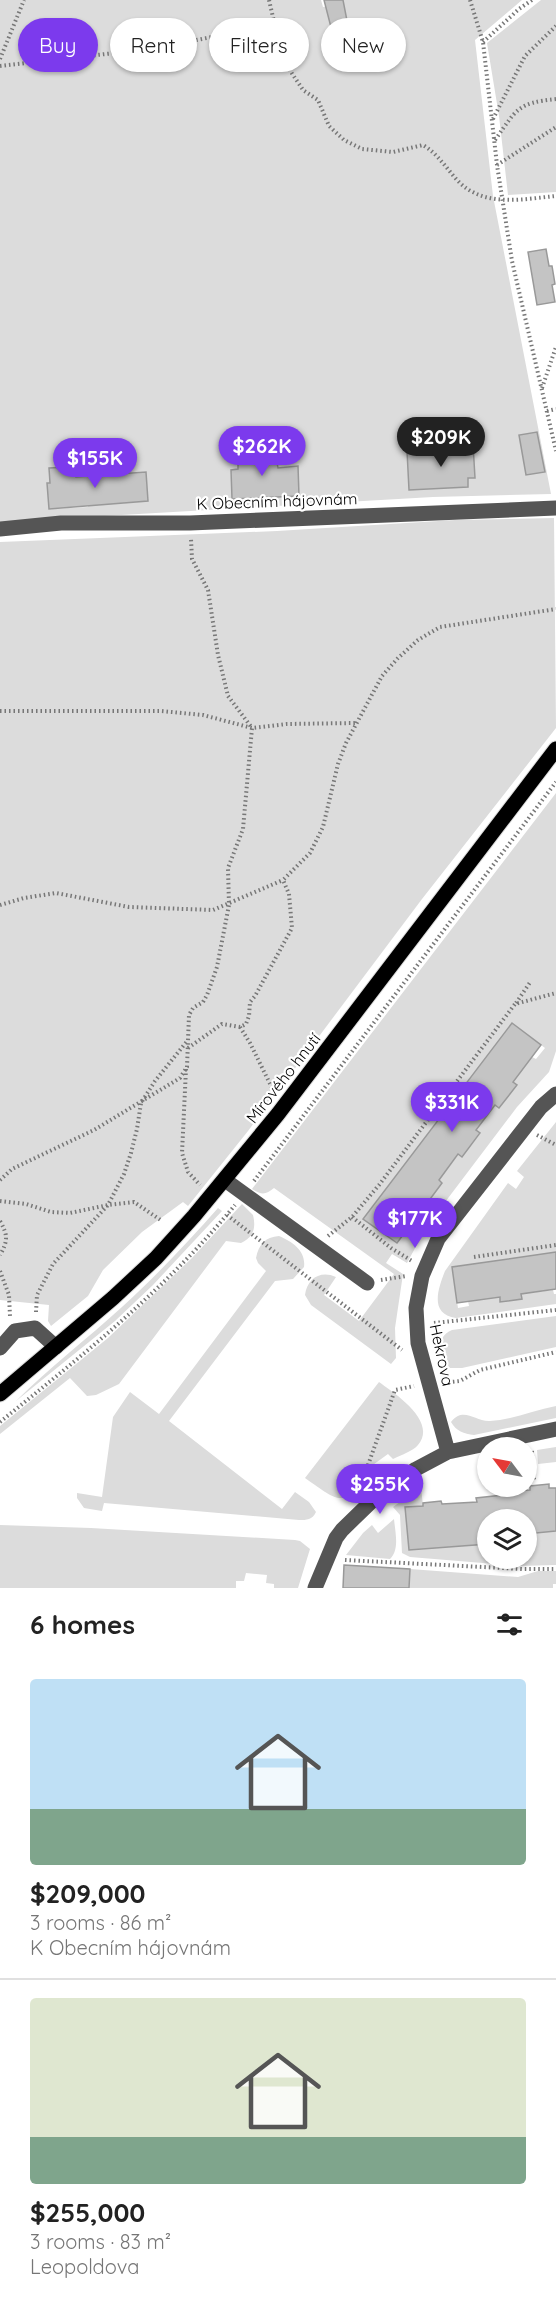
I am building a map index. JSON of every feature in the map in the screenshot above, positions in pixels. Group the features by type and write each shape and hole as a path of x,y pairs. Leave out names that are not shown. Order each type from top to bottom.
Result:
{"main road":[{"name":"Mírového hnutí","path":"0,1394 156,1258 225,1180 556,749"}],"street":[{"name":"K Obecním hájovnám","path":"0,530 61,523 190,523 556,508"},
{"name":"Hekrova","path":"448,1452 418,1342 416,1308 422,1276 438,1239 542,1107 556,1094"},
{"path":"225,1180 367,1283"},
{"path":"0,1348 15,1331 35,1328 56,1347"},
{"path":"315,1588 336,1538 376,1497 448,1452 556,1428"}],"path":[{"path":"0,58 24,0"},
{"path":"268,0 272,18"},
{"path":"470,0 483,42 497,165 512,261 556,451"},
{"path":"483,42 532,0"},
{"path":"492,120 525,56 556,26"},
{"path":"0,66 150,50 209,38"},
{"path":"291,72 303,90 318,100 329,126 344,141 362,148 393,152 423,145 434,151 461,184 489,199 556,196"},
{"path":"495,140 515,112 527,103 556,99"},
{"path":"497,165 556,127"},
{"path":"542,389 556,346"},
{"path":"547,411 556,409"},
{"path":"190,523 192,559 208,590 218,655 228,696 252,728 243,830 228,868 229,905 217,967 207,995 189,1015 182,1153 188,1172 201,1185"},
{"path":"0,905 24,898 56,893 129,907 213,910 283,880 310,853 323,827 338,764 356,723 381,676 418,640 440,627 556,609"},
{"path":"0,711 161,711 203,715 252,728 288,724 356,723"},
{"path":"250,1186 556,782"},
{"path":"188,1048 222,1024 240,1027 246,1024 250,1002 292,928 289,894 283,880"},
{"path":"319,1248 331,1232 352,1217 379,1185 531,981"},
{"path":"515,1004 556,993"},
{"path":"240,1027 274,1093 304,1115"},
{"path":"35,1328 37,1295 53,1264 108,1205 124,1174 131,1153 141,1103 155,1081 188,1040"},
{"path":"0,1180 12,1169 94,1130 141,1103 180,1078 187,1067"},
{"path":"530,1145 543,1128"},
{"path":"0,1201 26,1204 51,1212 70,1213 134,1202 162,1221"},
{"path":"0,1422 106,1337 165,1280 238,1202"},
{"path":"226,1215 402,1350"},
{"path":"352,1217 391,1248 414,1262"},
{"path":"0,1221 7,1233 7,1243 0,1255"},
{"path":"474,1257 556,1245"},
{"path":"0,1271 9,1295 9,1315 15,1331"},
{"path":"367,1283 394,1277 422,1276"},
{"path":"431,1317 430,1324 556,1310"},
{"path":"443,1375 451,1382 460,1381 480,1370 556,1352"},
{"path":"362,1491 368,1464 395,1390"},
{"path":"344,1552 338,1560 556,1569"}],"shaded area":[{"path":"0,0 321,0 323,7 343,3 343,0 522,0 475,40 493,196 551,494 433,497 0,522","holes":["537,432 544,471 526,474 519,435","473,445 475,478 468,478 468,487 410,490 443,446","69,467 70,474 76,474 77,482 87,482 88,507 49,509 47,484 50,483 49,468","278,468 232,499 231,470","146,472 148,501 113,504 102,475"]},
{"path":"541,0 556,0 556,192 508,195 499,116 487,43"},
{"path":"554,518 556,728 422,899 248,1131 188,1206 183,1202 142,1232 103,1270 88,1296 51,1326 48,1321 49,1305 0,1300 0,542 277,531 455,520"},
{"path":"556,793 556,1051 549,1072 517,1107 427,1226 407,1263 392,1254 386,1263 403,1274 395,1328 396,1358 391,1364 311,1305 305,1295 309,1284 316,1277 325,1274 336,1277 324,1295 359,1321 394,1274 274,1188 263,1193 252,1189","holes":["512,1023 545,1048 536,1059 532,1057 513,1082 517,1085 499,1108 495,1105 476,1130 480,1134 462,1157 458,1155 439,1180 442,1183 425,1206 421,1203 402,1228 406,1231 396,1243 363,1219"]},
{"path":"556,1122 556,1252 452,1267 458,1308 469,1306 468,1301 500,1297 501,1302 522,1299 521,1294 553,1290 556,1294 556,1304 456,1318 447,1316 442,1312 438,1300 445,1271 508,1183 516,1189 524,1177 517,1171"},
{"path":"242,1204 253,1215 254,1228 251,1235 241,1243 226,1241 119,1384 96,1395 87,1396 70,1378 0,1434 0,1426 108,1338 192,1258"},
{"path":"218,1208 222,1211 153,1285 115,1321 16,1401 135,1295 172,1259"},
{"path":"279,1236 298,1248 303,1256 304,1267 293,1279 275,1281 169,1421 282,1509 295,1492 309,1502 316,1512 313,1517 299,1520 104,1503 102,1511 84,1508 77,1498 77,1493 102,1497 113,1417 130,1392 159,1414 266,1271 256,1258 261,1245 270,1238"},
{"path":"556,1316 556,1347 462,1368 450,1368 442,1360 442,1339 447,1332 452,1330"},
{"path":"379,1382 412,1409 418,1417 423,1436 418,1445 410,1451 393,1459 388,1454 370,1467 374,1473 347,1496 335,1497 305,1478"},
{"path":"556,1406 556,1418 474,1435 461,1432 451,1422 460,1415 490,1421"},
{"path":"556,1447 556,1462 538,1464 537,1450"},
{"path":"421,1487 423,1506 477,1538 477,1563 410,1557 402,1553 400,1515 393,1507"},
{"path":"394,1519 396,1546 390,1559 346,1555 372,1525 378,1533"},
{"path":"0,1525 295,1540 310,1549 298,1588 274,1588 274,1584 266,1583 267,1575 246,1573 244,1581 236,1581 236,1588 0,1588"},
{"path":"556,1531 556,1565 537,1566 537,1533"},
{"path":"410,1569 518,1577 538,1571 556,1571 556,1584 553,1584 553,1588 409,1588"}],"building":[{"path":"324,0 343,0 346,18 329,18"},
{"path":"546,249 549,266 552,266 555,302 537,305 528,252"},
{"path":"537,432 545,472 526,475 519,435"},
{"path":"473,444 475,478 468,478 468,487 409,490 407,451"},
{"path":"238,449 266,449 267,463 277,462 278,468 298,466 299,496 232,499 231,470 238,469"},
{"path":"69,467 70,474 76,473 76,477 146,472 148,501 49,509 47,483 50,483 49,468"},
{"path":"512,1023 541,1045 513,1082 517,1085 499,1108 495,1105 476,1130 480,1133 462,1157 458,1154 439,1180 442,1183 425,1206 421,1203 402,1228 406,1231 397,1243 363,1219"},
{"path":"556,1252 556,1289 521,1294 522,1299 500,1302 500,1297 457,1303 452,1267"},
{"path":"549,1484 549,1488 556,1488 556,1531 537,1533 537,1509 477,1509 477,1545 409,1550 405,1507 423,1506 423,1503 441,1501 442,1504 477,1502 476,1498 485,1497 537,1497 537,1485"},
{"path":"344,1565 410,1569 409,1588 343,1588"}]}
